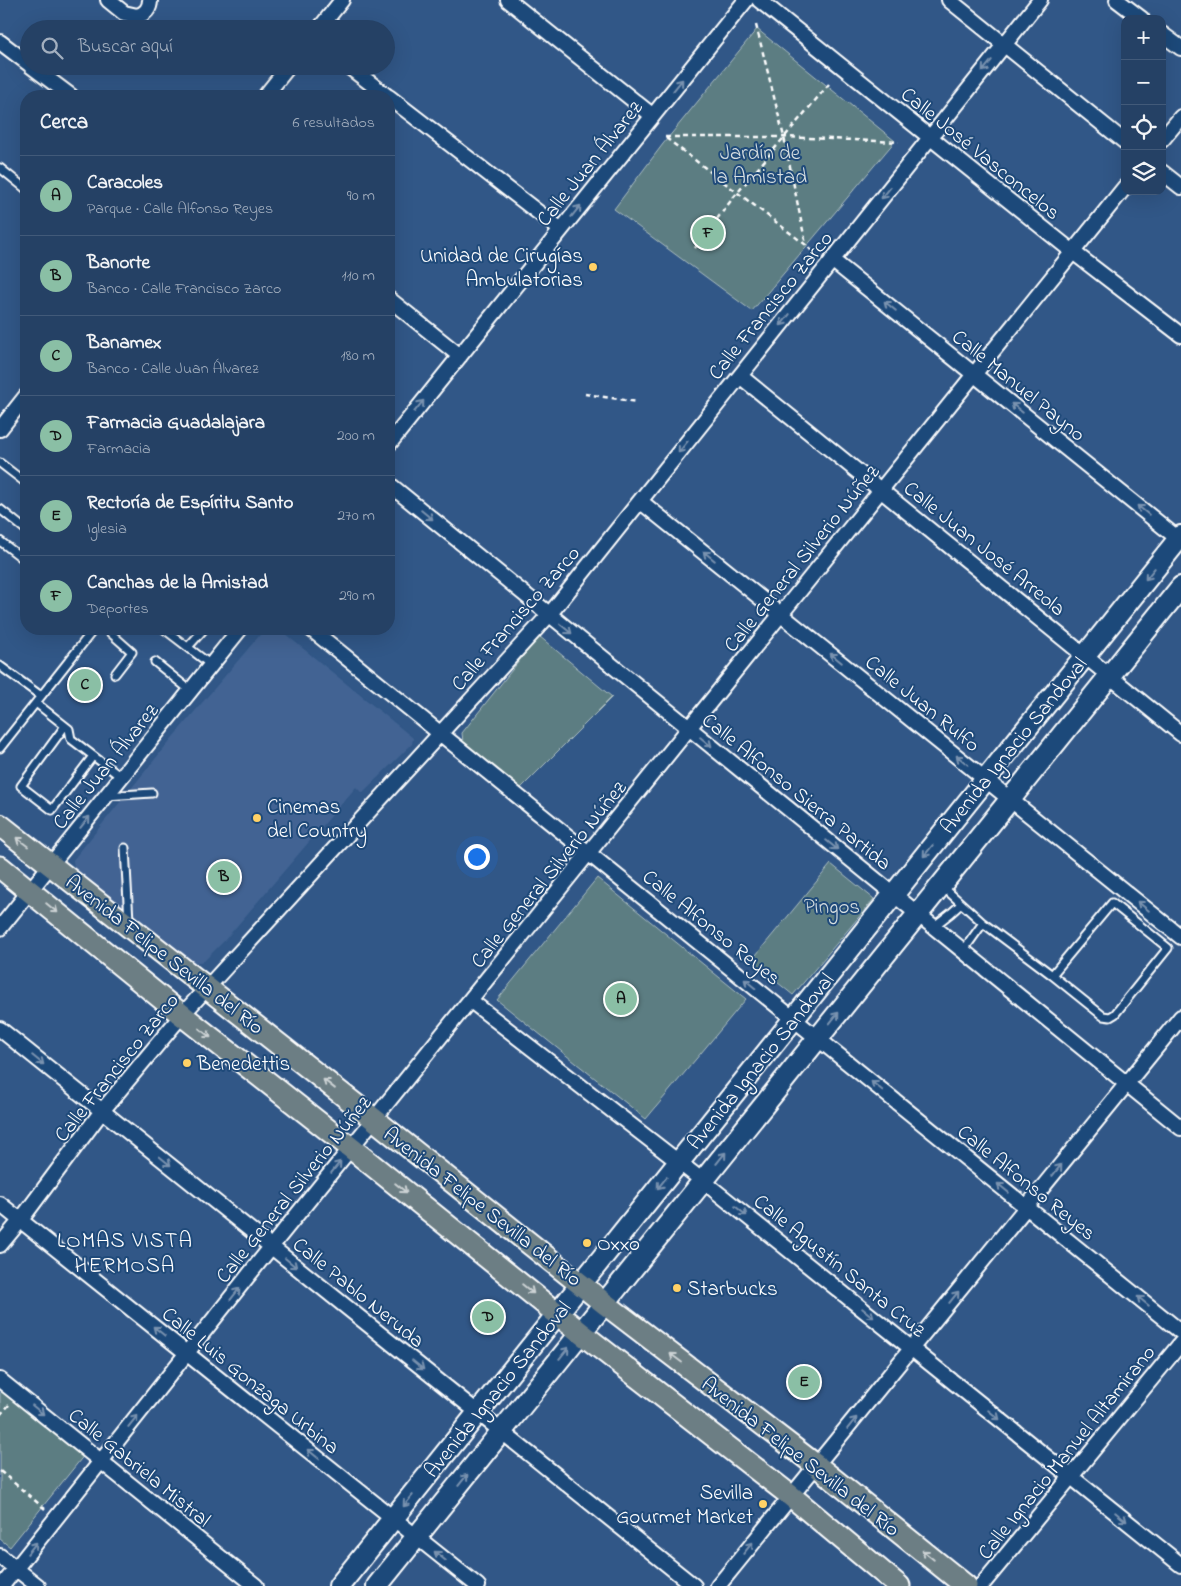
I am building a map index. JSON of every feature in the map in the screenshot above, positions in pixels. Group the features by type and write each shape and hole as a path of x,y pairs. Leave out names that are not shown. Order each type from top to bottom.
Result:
{"main road":[{"name":"Avenida Ignacio Sandoval","path":"339,1586 1180,539"},
{"name":"Avenida Ignacio Sandoval","path":"377,1586 818,1038 925,920 941,885 1181,587"},
{"name":"Avenida Felipe Sevilla del Río","path":"0,825 604,1303 817,1466 966,1586"},
{"name":"Avenida Felipe Sevilla del Río","path":"0,867 182,1015 791,1496 900,1586"}],"street":[{"path":"108,0 124,13 137,16 146,12 150,0"},
{"path":"326,20 342,0"},
{"path":"508,0 653,116"},
{"name":"Calle Juan Álvarez","path":"395,437 746,0"},
{"name":"Calle José Vasconcelos","path":"758,0 1073,252 1181,335"},
{"path":"949,0 1121,139"},
{"name":"Calle Francisco Zarco","path":"0,1245 102,1111 182,1015 549,615 1040,0"},
{"path":"1117,0 1137,15"},
{"path":"1166,37 1181,48"},
{"path":"0,42 20,57"},
{"path":"43,75 63,90"},
{"path":"270,90 282,75"},
{"path":"360,75 379,90"},
{"path":"395,102 561,230"},
{"path":"1166,135 1181,117"},
{"path":"1166,175 1181,187"},
{"name":"Calle General Silverio Núñez","path":"2,1586 351,1148 1121,192"},
{"name":"Calle Manuel Payno","path":"832,260 1180,539"},
{"path":"395,304 460,356"},
{"name":"Calle Juan José Arreola","path":"740,376 1181,734"},
{"path":"0,429 20,404"},
{"name":"Calle Alfonso Sierra Partida","path":"395,489 1181,1128"},
{"name":"Calle Juan Rulfo","path":"640,501 1181,936"},
{"name":"Calle Juan Álvarez","path":"0,928 235,635"},
{"name":"Calle Alfonso Reyes","path":"318,635 1181,1332"},
{"name":"Calle Agustín Santa Cruz","path":"471,1001 703,1180 1181,1565"},
{"path":"718,1586 1181,1017"},
{"name":"Calle Pablo Neruda","path":"0,1029 694,1586"},
{"name":"Calle Luis Gonzaga Urbina","path":"0,1204 478,1586"},
{"name":"Calle Ignacio Manuel Altamirano","path":"982,1586 1181,1343"},
{"name":"Calle Gabriela Mistral","path":"0,1380 256,1586"},
{"path":"0,1556 38,1586"}],"lane":[{"path":"0,168 20,184"},
{"path":"0,463 20,478"},
{"path":"0,509 20,525"},
{"path":"0,541 20,556"},
{"path":"0,748 89,635"},
{"path":"113,635 132,652 115,674"},
{"path":"172,635 211,665"},
{"path":"188,647 199,635"},
{"path":"154,662 190,691"},
{"path":"0,666 41,696"},
{"path":"36,703 69,728 71,739 122,777"},
{"path":"65,726 21,786 52,810 93,756"},
{"path":"106,796 152,793"},
{"path":"125,848 130,926"},
{"path":"941,885 983,923 1052,975 1102,1016 1110,1017 1115,1014 1168,948 1112,903 1052,975"},
{"path":"925,920 951,913 961,904"},
{"path":"962,951 983,923"}],"path":[{"path":"756,25 784,137 806,245"},
{"path":"695,248 738,192 829,84"},
{"path":"812,251 665,137 784,137 899,142"},
{"path":"585,394 638,402"},
{"path":"0,1471 56,1518"}],"shaded area":[{"path":"260,635 286,635 413,738 412,744 362,793 356,787 224,941 204,961 194,963 74,869 73,860 173,737"}],"green space":[{"name":"Jardín de la Amistad","path":"757,29 895,141 752,311 614,209 663,144"},
{"path":"539,636 612,697 519,790 463,742 462,733"},
{"name":"Pingos","path":"831,864 874,899 793,995 751,961"},
{"path":"597,878 746,999 646,1119 497,1000"},
{"path":"0,1387 85,1454 10,1547 0,1539"}],"place":[{"name":"Canchas de la Amistad","path":"708,233"},
{"name":"Unidad de Cirugías Ambulatorias","path":"593,267"},
{"name":"Banamex","path":"85,685"},
{"name":"Cinemas del Country","path":"257,818"},
{"name":"Banorte","path":"224,877"},
{"name":"Caracoles","path":"621,999"},
{"name":"Benedettis","path":"187,1063"},
{"name":"Oxxo","path":"587,1243"},
{"name":"Starbucks","path":"677,1288"},
{"name":"Farmacia Guadalajara","path":"488,1317"},
{"name":"Rectoría de Espíritu Santo","path":"804,1382"},
{"name":"Sevilla Gourmet Market","path":"763,1504"}],"district":[{"name":"LOMAS VISTA HERMOSA","path":"125,1252"}]}
